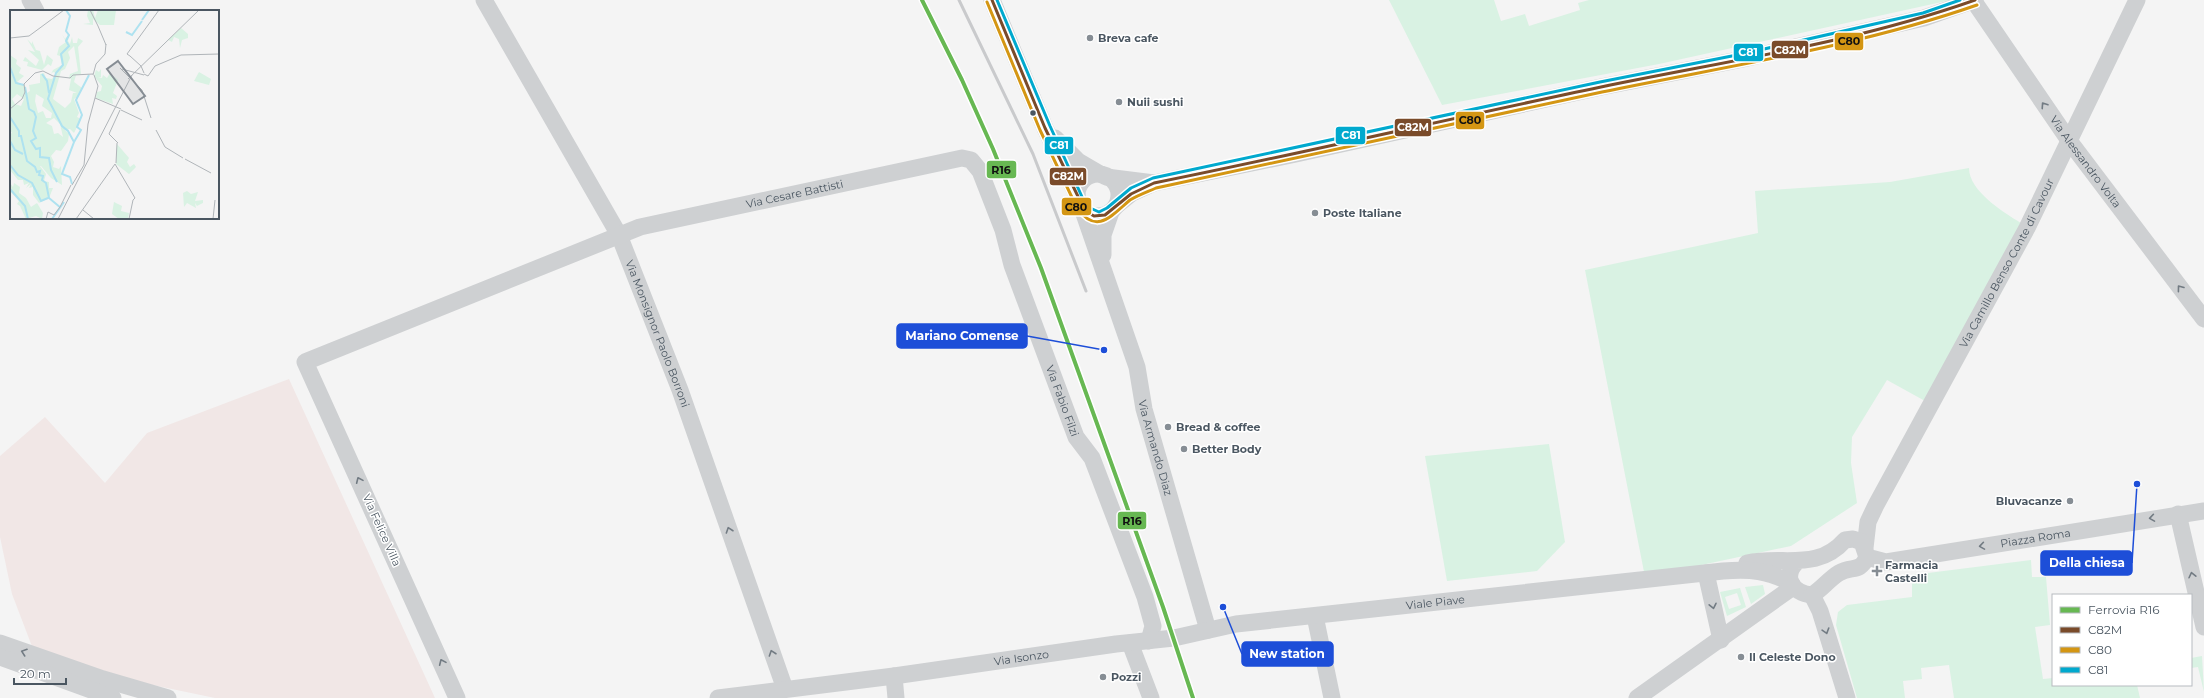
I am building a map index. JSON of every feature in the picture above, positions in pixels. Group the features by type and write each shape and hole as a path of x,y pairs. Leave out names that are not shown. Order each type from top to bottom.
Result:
{"street":[{"path":"30,0 35,10"},
{"name":"Via Monsignor Paolo Borroni","path":"484,0 620,235 680,390 785,689"},
{"name":"Via Armando Diaz","path":"992,0 1045,128 1080,203 1103,266 1139,375 1144,409 1208,630"},
{"path":"1154,183 1104,176 1090,176 1079,186 1080,203 1097,216 1113,209 1132,193 1154,183 1296,154 1601,87 1743,59 1924,18 1974,0"},
{"name":"Via Alessandro Volta","path":"1974,0 2070,142 2204,319"},
{"name":"Via Camillo Benso Conte di Cavour","path":"1723,571 1751,562 1798,561 1820,558 1839,547 1845,540 1868,522 2027,228 2070,142 2137,0"},
{"path":"1045,128 1078,161 1115,184 1118,192 1113,209"},
{"name":"Via Cesare Battisti","path":"305,362 646,225 951,159 962,158 970,160"},
{"name":"Via Fabio Filzi","path":"970,160 980,171 1006,240 1012,265 1076,437 1092,458 1145,597 1153,626 1149,641"},
{"name":"Via Armando Diaz","path":"1103,266 1103,235 1113,209"},
{"name":"Via Felice Villa","path":"305,362 457,698"},
{"name":"Piazza Roma","path":"1845,540 1853,539 1862,542 1866,553 1886,562 2204,511"},
{"path":"2178,514 2204,627"},
{"name":"Via Camillo Benso Conte di Cavour","path":"1866,553 1868,522"},
{"path":"1723,571 1761,570 1780,576 1802,594 1812,595 1840,572 1858,569 1864,564 1866,553"},
{"path":"1792,585 1790,575 1792,566 1798,561"},
{"name":"Viale Piave","path":"1149,641 1236,624 1723,571"},
{"path":"1706,573 1720,640"},
{"path":"1637,698 1720,640 1792,585"},
{"path":"1812,595 1820,611 1847,698"},
{"path":"1315,616 1332,698"},
{"name":"Via Isonzo","path":"718,698 894,676 1149,641"},
{"path":"0,643 103,679 168,698"},
{"path":"1130,643 1150,698"},
{"path":"0,657 113,698"},
{"path":"894,676 896,698"}],"shaded area":[{"path":"289,379 435,698 215,698 143,683 33,649 12,594 0,537 0,456 45,417 105,483 147,433"}],"green space":[{"path":"1389,0 1494,0 1501,21 1525,14 1529,26 1580,10 1578,3 1589,0 1951,0 1659,64 1442,105"},
{"path":"1969,168 1970,177 1981,193 2005,213 2021,223 1925,401 1887,380 1852,437 1851,463 1857,503 1791,546 1645,577 1585,270 1758,233 1755,191 1890,182"},
{"path":"1549,444 1565,542 1537,571 1447,581 1425,456"},
{"path":"2031,560 2032,577 2046,577 2050,625 2035,627 2043,679 2052,678 2052,686 2137,686 2140,698 1954,698 1949,665 1921,668 1922,679 1903,681 1905,698 1857,698 1836,625 1838,612 1847,605 1912,597 1912,575"},
{"path":"1763,585 1765,594 1751,604 1745,587"},
{"path":"1740,588 1746,607 1727,616 1720,592","holes":["1737,593 1741,605 1729,609 1725,597"]},
{"path":"2202,656 2204,692 2198,667 2192,668 2192,658"}],"railway":[{"path":"959,0 1033,154 1086,291"}],"rail line":[{"name":"R16","path":"922,0 962,80 993,149 1041,268 1163,607 1193,698"}],"transit line":[{"name":"C82M","path":"992,0 1045,128 1085,211 1094,216 1105,215 1131,194 1154,183 1601,87 1836,40 1929,15 1975,0"},
{"name":"C81","path":"997,0 1050,126 1083,199 1088,207 1099,212 1107,208 1131,188 1153,178 1600,82 1742,54 1923,13 1960,0"},
{"name":"C80","path":"987,2 1040,130 1077,208 1091,221 1098,222 1111,217 1133,198 1156,188 1546,104 1839,44 1932,20 1977,5"}],"place":[{"name":"Breva cafe","path":"1090,38"},
{"name":"Nuii sushi","path":"1119,102"},
{"name":"Poste Italiane","path":"1315,213"},
{"name":"Mariano Comense","path":"1104,350"},
{"name":"Bread & coffee","path":"1168,427"},
{"name":"Better Body","path":"1184,449"},
{"name":"Della chiesa","path":"2137,484"},
{"name":"Bluvacanze","path":"2070,501"},
{"name":"Farmacia Castelli","path":"1877,571"},
{"name":"New station","path":"1223,607"},
{"name":"Il Celeste Dono","path":"1741,657"},
{"name":"Pozzi","path":"1103,677"}]}
